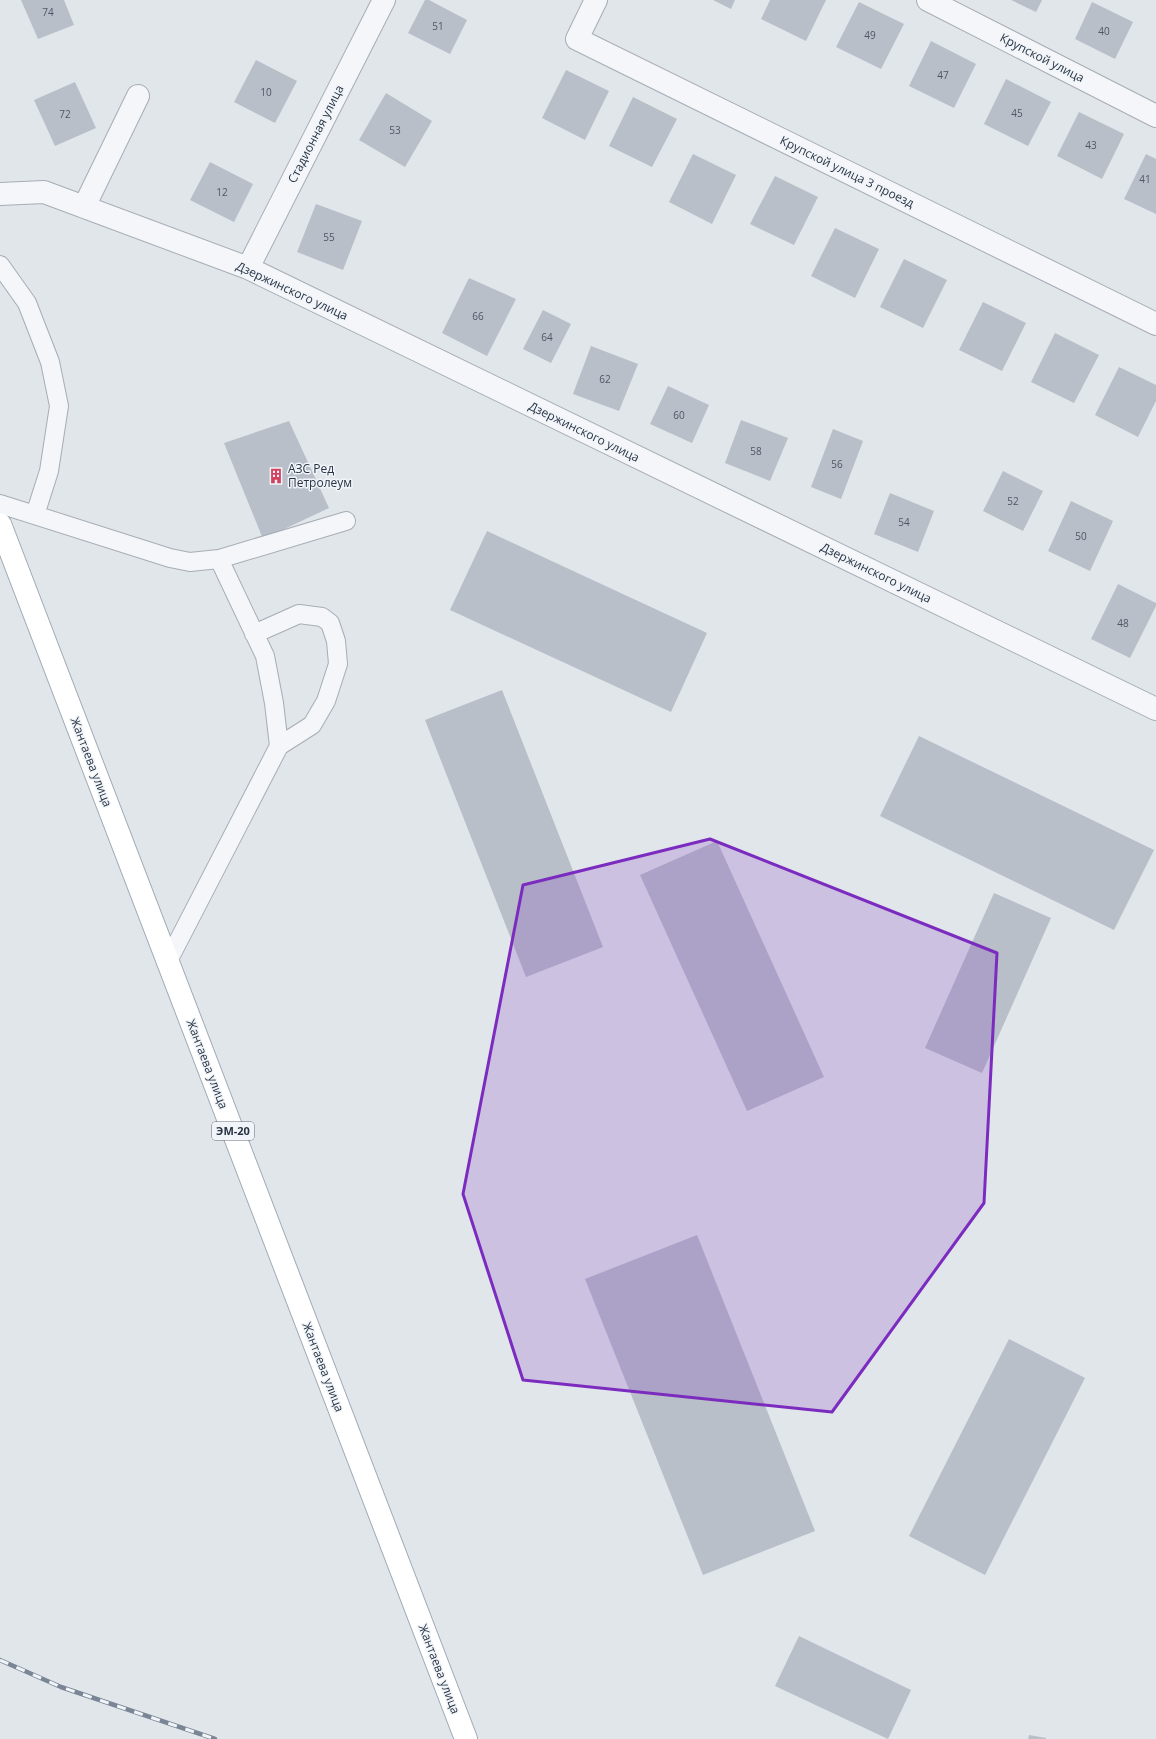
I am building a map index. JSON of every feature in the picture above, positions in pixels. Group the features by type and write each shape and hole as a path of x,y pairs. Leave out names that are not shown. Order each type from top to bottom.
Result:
{"main road":[{"name":"Жантаева улица","path":"0,524 466,1739"}],"street":[{"name":"Стадионная улица","path":"248,268 384,0"},
{"name":"Крупской улица 3 проезд","path":"596,0 577,39 1156,324"},
{"name":"Крупской улица","path":"928,0 1156,115"},
{"path":"84,207 138,96"},
{"name":"Дзержинского улица","path":"0,194 44,192 248,268 1156,709"}],"lane":[{"path":"0,265 27,303 50,362 59,406 49,471 35,515"},
{"path":"0,504 170,558 190,562 218,559 346,521"},
{"path":"218,559 265,656 274,703 279,746"},
{"path":"168,961 279,746 312,725 326,701 338,664 336,642 330,623 322,617 299,614 254,634"}],"highlighted area":[{"path":"710,839 997,953 984,1203 832,1412 523,1380 463,1194 523,885"}],"building":[{"path":"21,0 64,0 74,25 38,39"},
{"path":"425,0 429,0 467,20 450,54 408,33"},
{"path":"713,0 735,0 731,9"},
{"path":"770,0 826,0 806,41 761,19"},
{"path":"1011,0 1042,0 1036,12"},
{"path":"859,2 904,24 881,69 836,47"},
{"path":"1092,2 1133,22 1115,59 1075,39"},
{"path":"931,41 976,64 954,108 909,86"},
{"path":"256,60 297,81 275,123 234,102"},
{"path":"566,70 609,91 585,140 542,118"},
{"path":"1006,79 1051,102 1028,146 984,124"},
{"path":"75,82 96,128 55,146 34,100"},
{"path":"386,93 432,121 405,167 359,140"},
{"path":"633,97 677,119 652,167 609,146"},
{"path":"1079,112 1124,134 1102,179 1057,156"},
{"path":"693,154 736,175 712,224 669,202"},
{"path":"1146,154 1156,159 1156,214 1124,199"},
{"path":"210,162 253,184 234,222 190,200"},
{"path":"775,176 818,197 794,245 750,224"},
{"path":"316,204 362,221 343,270 297,252"},
{"path":"835,228 879,249 855,298 811,276"},
{"path":"904,259 947,280 923,328 880,307"},
{"path":"469,278 516,299 487,356 442,333"},
{"path":"983,302 1026,323 1002,371 959,350"},
{"path":"543,310 571,324 551,363 523,349"},
{"path":"1055,333 1099,355 1074,403 1031,382"},
{"path":"591,346 638,364 619,411 573,394"},
{"path":"1119,367 1156,385 1156,401 1138,437 1095,415"},
{"path":"668,386 709,405 692,443 650,424"},
{"path":"741,420 788,438 770,481 725,463"},
{"name":"АЗС Ред Петролеум","path":"289,421 329,508 263,539 224,443"},
{"path":"833,429 863,441 841,499 811,487"},
{"path":"1003,471 1043,491 1023,531 983,511"},
{"path":"890,493 934,511 918,552 874,534"},
{"path":"1071,501 1113,521 1090,571 1048,551"},
{"path":"487,531 707,633 671,712 450,610"},
{"path":"1118,584 1156,603 1156,606 1130,658 1091,639"},
{"path":"502,690 603,947 526,977 425,720"},
{"path":"919,736 1154,850 1114,930 880,816"},
{"path":"717,841 824,1077 747,1111 640,875"},
{"path":"994,893 1051,918 982,1073 925,1048"},
{"path":"697,1235 815,1531 703,1575 585,1279"},
{"path":"1009,1339 1085,1378 985,1575 909,1536"},
{"path":"799,1636 911,1690 888,1739 775,1686"},
{"path":"1029,1735 1046,1738 1046,1739 1028,1739"}],"railway":[{"path":"0,1660 61,1687 215,1739"}],"place":[{"name":"АЗС Ред Петролеум","path":"276,476"}]}
